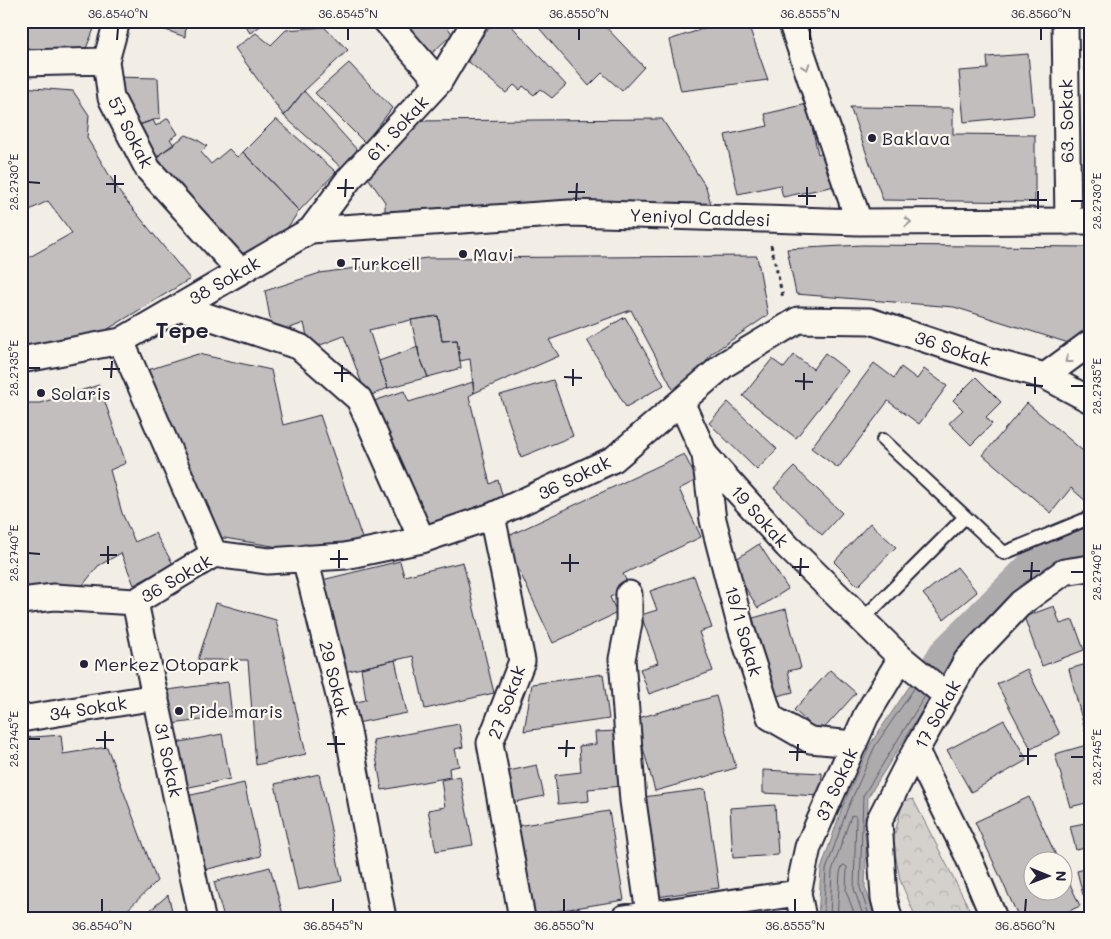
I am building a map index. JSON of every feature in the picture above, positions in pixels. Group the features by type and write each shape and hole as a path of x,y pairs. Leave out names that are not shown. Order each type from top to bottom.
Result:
{"street":[{"name":"57 Sokak","path":"117,21 106,60 111,98 148,169 240,271"},
{"path":"386,21 439,82"},
{"name":"61. Sokak","path":"311,230 349,179 439,82 475,21"},
{"path":"791,21 859,222"},
{"name":"63. Sokak","path":"1064,21 1079,221"},
{"path":"21,63 106,60"},
{"name":"Yeniyol Caddesi","path":"311,230 570,213 859,222 1079,221"},
{"name":"38 Sokak","path":"21,360 121,340 311,230"},
{"path":"179,307 300,347 358,399 422,540"},
{"name":"36 Sokak","path":"21,601 54,597 135,602 214,554 268,560 345,556 422,540 492,516 614,459 725,364 798,320 870,321 994,362 1046,376 1090,400"},
{"path":"121,340 214,554"},
{"path":"1046,376 1090,343"},
{"name":"19 Sokak","path":"681,402 705,455 787,546 901,658 947,696"},
{"name":"19/1 Sokak","path":"705,455 713,520 741,628 770,717 810,740 854,744"},
{"name":"27 Sokak","path":"492,516 522,661 490,743 522,918"},
{"name":"29 Sokak","path":"305,558 348,732 383,918"},
{"name":"17 Sokak","path":"889,918 884,898 879,821 967,660 1021,603 1064,572 1090,568"},
{"path":"629,594 629,623 622,660 633,801 649,914"},
{"name":"31 Sokak","path":"135,602 202,918"},
{"name":"37 Sokak","path":"803,918 798,892 808,847 866,716 901,658"},
{"name":"34 Sokak","path":"21,719 156,697"},
{"path":"916,751 967,854 994,918"},
{"path":"624,918 798,892"}],"lane":[{"path":"883,440 1004,553 1089,518"},
{"path":"862,620 965,517"}],"path":[{"path":"765,219 789,325"}],"green space":[{"path":"913,799 974,918 916,918 900,880 893,841 903,801"}],"water":[{"path":"937,663 947,671 868,797 865,887 876,918 818,918 821,869 842,808 871,743 924,665"}],"building":[{"path":"21,21 91,21 94,29 82,58 21,59"},
{"path":"141,21 186,21 185,37"},
{"path":"242,21 268,21 250,33"},
{"path":"395,21 444,21 452,34 425,60"},
{"path":"495,21 507,21 566,85 552,98 540,89 534,95 523,86 520,90 514,85 506,93 464,58"},
{"path":"533,21 600,21 644,67 622,91 602,73 589,86"},
{"path":"727,21 747,21 768,80 681,91 669,40"},
{"path":"1085,21 1090,21 1090,72 1085,72"},
{"path":"324,27 348,50 304,91 284,116 235,48 256,33 271,45 286,30"},
{"path":"1028,54 1034,115 964,122 959,71 988,69 987,57"},
{"path":"349,63 392,108 365,143 315,93"},
{"path":"112,77 158,78 160,118 130,128"},
{"path":"21,87 73,91 89,115 87,138 120,193 190,279 90,340 21,350 21,262 72,233 48,201 21,214"},
{"path":"304,91 359,152 343,169 284,116"},
{"path":"807,104 818,154 827,152 835,186 783,197 780,185 738,194 725,135 768,126 765,114"},
{"path":"850,107 953,108 953,134 1035,135 1035,202 883,200"},
{"path":"168,118 178,134 170,139 174,145 160,154 152,166 130,128 153,120 156,126"},
{"path":"276,119 336,172 299,211 243,152"},
{"path":"662,119 706,187 713,211 559,204 385,211 385,202 366,175 411,121"},
{"path":"186,135 207,146 201,152 211,164 229,149 237,157 243,152 299,211 283,234 236,262 152,166 160,154"},
{"path":"862,245 1090,247 1090,332 1075,345 954,307 796,294 787,249"},
{"path":"757,256 768,315 711,354 696,378 674,391 631,310 549,340 559,356 474,393 470,359 460,361 457,340 442,341 438,316 369,330 388,388 367,397 344,336 310,349 304,323 273,334 265,291 320,273 427,258"},
{"path":"438,316 442,341 457,340 461,368 428,377 419,355 411,320"},
{"path":"625,317 664,385 626,407 587,340"},
{"path":"418,347 419,355 428,377 388,388 379,361"},
{"path":"825,353 848,371 796,438 743,396 772,359 784,368 794,355 813,369"},
{"path":"198,354 271,370 283,425 320,415 363,541 303,551 212,536 148,370"},
{"path":"874,363 894,378 901,367 917,379 924,369 947,386 919,424 888,401 838,468 811,448"},
{"path":"976,377 1001,402 986,417 992,424 971,445 949,423 963,410 953,400"},
{"path":"553,380 573,436 521,457 500,395"},
{"path":"473,382 474,393 469,396 490,484 498,480 503,498 421,530 365,404 404,391 409,402"},
{"path":"99,385 126,463 110,470 122,513 135,542 155,533 173,564 134,585 121,553 98,566 83,585 21,593 21,403 40,403"},
{"path":"728,402 777,449 757,470 709,423"},
{"path":"1027,403 1090,457 1090,501 1088,503 1071,488 1051,513 983,455"},
{"path":"684,454 697,480 679,489 701,537 623,574 630,588 610,597 617,613 553,643 504,538"},
{"path":"794,467 842,513 822,535 774,488"},
{"path":"870,523 896,547 858,586 834,562"},
{"path":"759,544 788,589 758,608 730,563"},
{"path":"400,561 404,576 463,562 494,693 425,709 413,656 340,673 318,581"},
{"path":"957,567 977,592 944,619 923,594"},
{"path":"694,576 712,628 699,632 713,671 649,694 640,669 658,663 641,615 657,610 650,591"},
{"path":"216,603 276,620 306,754 256,765 248,660 198,660"},
{"path":"1054,606 1060,624 1073,620 1084,650 1042,666 1024,617"},
{"path":"786,609 801,668 788,671 793,692 773,697 753,618"},
{"path":"395,660 407,713 357,723 352,703 366,700 361,668"},
{"path":"1090,663 1090,734 1086,735 1069,669"},
{"path":"1027,669 1060,734 1031,749 997,684"},
{"path":"830,670 856,693 820,733 794,710"},
{"path":"603,674 609,719 524,731 532,684"},
{"path":"228,682 232,716 164,725 160,691"},
{"path":"716,696 736,768 655,791 635,719"},
{"path":"1004,720 1027,760 971,792 947,750"},
{"path":"459,724 463,747 455,749 459,766 449,768 450,777 382,790 373,740"},
{"path":"617,731 622,786 588,789 589,801 558,804 555,775 581,772 579,746 596,744 595,732"},
{"path":"222,734 230,779 179,789 170,744"},
{"path":"61,735 63,754 107,747 157,881 120,917 111,908 103,918 21,918 21,765 29,761 21,745 21,738"},
{"path":"1090,744 1090,802 1070,807 1055,754"},
{"path":"537,765 544,796 510,803 504,772"},
{"path":"763,770 822,773 821,796 763,793"},
{"path":"319,774 342,881 298,890 275,784"},
{"path":"460,776 473,845 436,851 428,810 445,807 441,780"},
{"path":"244,783 261,856 204,870 187,796"},
{"path":"705,789 719,888 657,897 643,797"},
{"path":"1029,797 1054,852 1024,852 1024,902 1074,902 1074,893 1080,906 1054,918 1019,918 975,822"},
{"path":"775,805 778,855 733,858 730,808"},
{"path":"609,811 624,900 532,915 517,826"},
{"path":"1090,822 1090,847 1076,850 1070,826"},
{"path":"270,867 284,918 224,918 214,882"},
{"path":"1090,868 1090,893 1083,895 1077,871"},
{"path":"168,895 174,918 141,918"}],"waterway":[{"path":"937,663 943,653 1041,555 1090,540"}],"place":[{"name":"Baklava","path":"872,138"},
{"name":"Mavi","path":"463,254"},
{"name":"Turkcell","path":"341,263"},
{"name":"Solaris","path":"41,393"},
{"name":"Merkez Otopark","path":"84,664"},
{"name":"Pide maris","path":"179,711"}],"district":[{"name":"Tepe","path":"182,329"}]}
